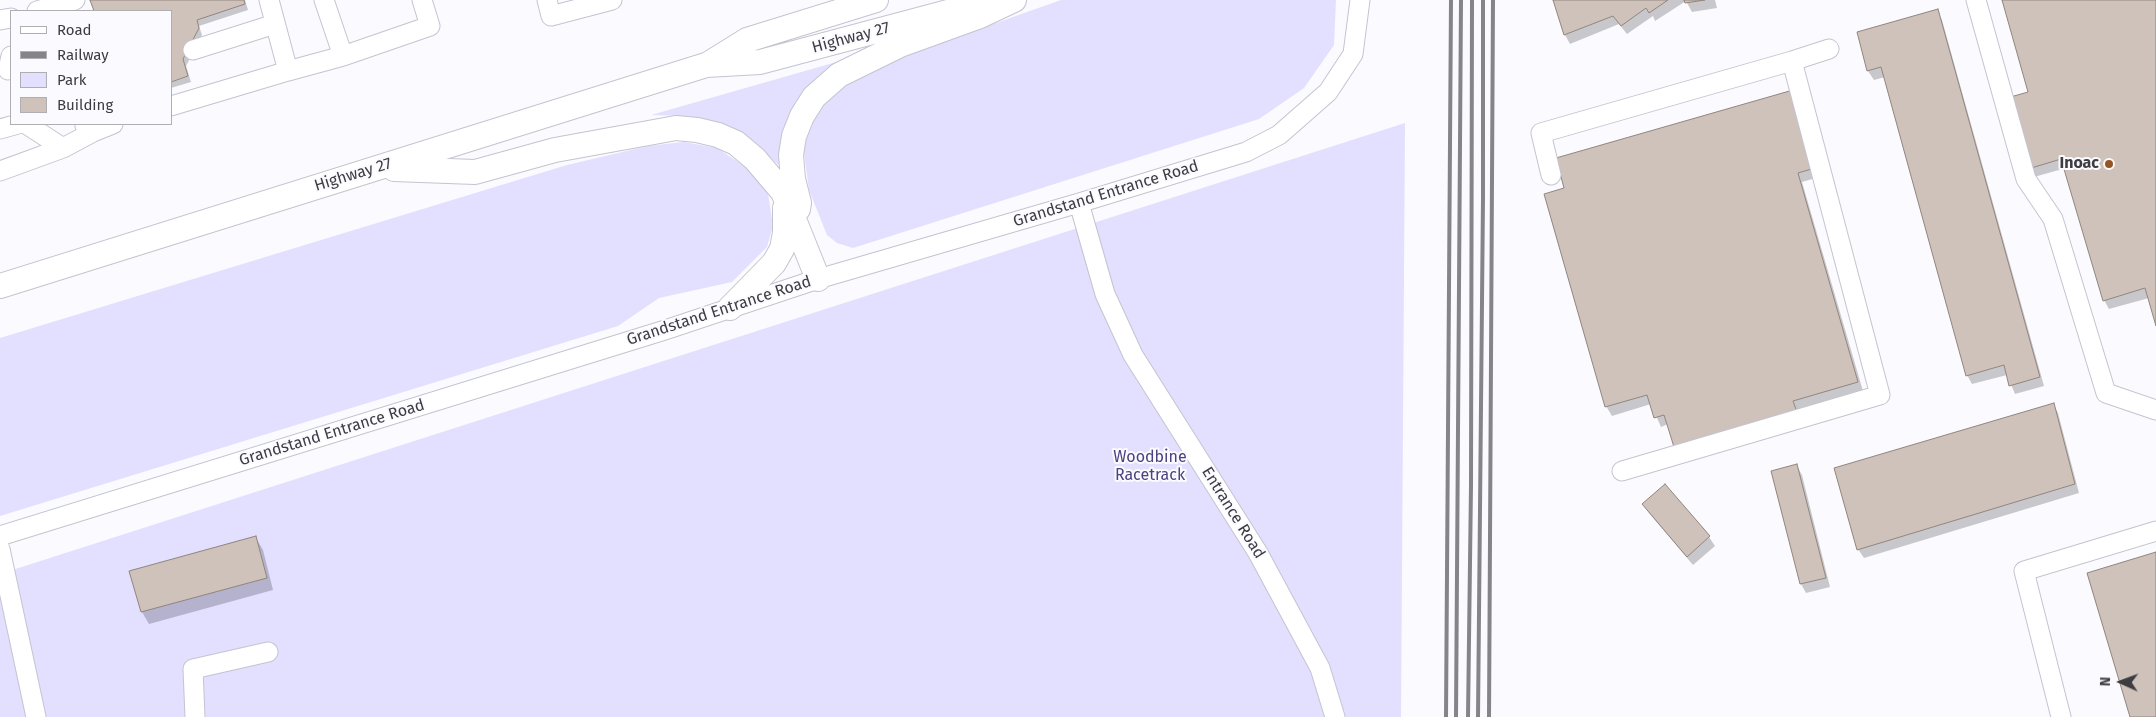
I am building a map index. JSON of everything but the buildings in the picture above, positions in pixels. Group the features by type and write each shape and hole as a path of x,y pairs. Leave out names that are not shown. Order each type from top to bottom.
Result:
{"main road":[{"name":"Highway 27","path":"0,286 706,66 760,62 994,0"},
{"path":"795,223 799,203 793,179 791,155 794,136 802,116 814,97 839,75 900,45 980,16 1014,0"},
{"name":"Highway 27","path":"706,66 747,40 863,2"},
{"path":"375,168 475,172 555,150 676,128 718,135 736,143 755,159 783,192 818,279"},
{"path":"730,308 774,264 782,249 786,219 783,192"}],"street":[{"path":"40,10 75,0"},
{"path":"269,0 288,71"},
{"path":"324,0 343,56"},
{"path":"172,106 343,56 430,26 422,0"},
{"path":"547,0 552,16 612,0"},
{"name":"Grandstand Entrance Road","path":"0,536 665,330 818,279 1246,152 1279,135 1328,92 1353,54 1360,0"},
{"path":"1976,0 2026,179 2054,219 2106,393 2156,410"},
{"path":"193,50 275,24"},
{"path":"1552,175 1541,133 1829,49"},
{"path":"1622,471 1880,395 1792,60"},
{"path":"0,129 14,125"},
{"path":"28,125 63,148"},
{"path":"0,171 63,148 87,128 106,125"},
{"name":"Entrance Road","path":"1079,203 1105,294 1133,355 1258,553 1320,668 1334,717"},
{"path":"2061,717 2024,571 2156,531"},
{"path":"0,549 36,717"},
{"path":"195,717 193,669 268,652"}],"green space":[{"path":"1061,0 1336,0 1334,45 1304,88 1259,119 853,248 837,243 827,235 809,190 802,138 831,90 886,62"},
{"path":"847,59 783,169 753,142 722,123 687,116 651,115"},
{"name":"Woodbine Racetrack","path":"1405,123 1401,717 0,717 0,574"},
{"path":"684,142 717,148 750,170 768,194 773,226 767,247 732,282 659,298 618,326 0,516 0,338 567,165 648,146"}],"railway":[{"path":"1446,717 1451,0"},
{"path":"1456,717 1461,0"},
{"path":"1468,717 1471,485 1472,0"},
{"path":"1478,717 1483,0"},
{"path":"1489,717 1493,0"}],"place":[{"name":"Inoac","path":"2109,164"}]}
